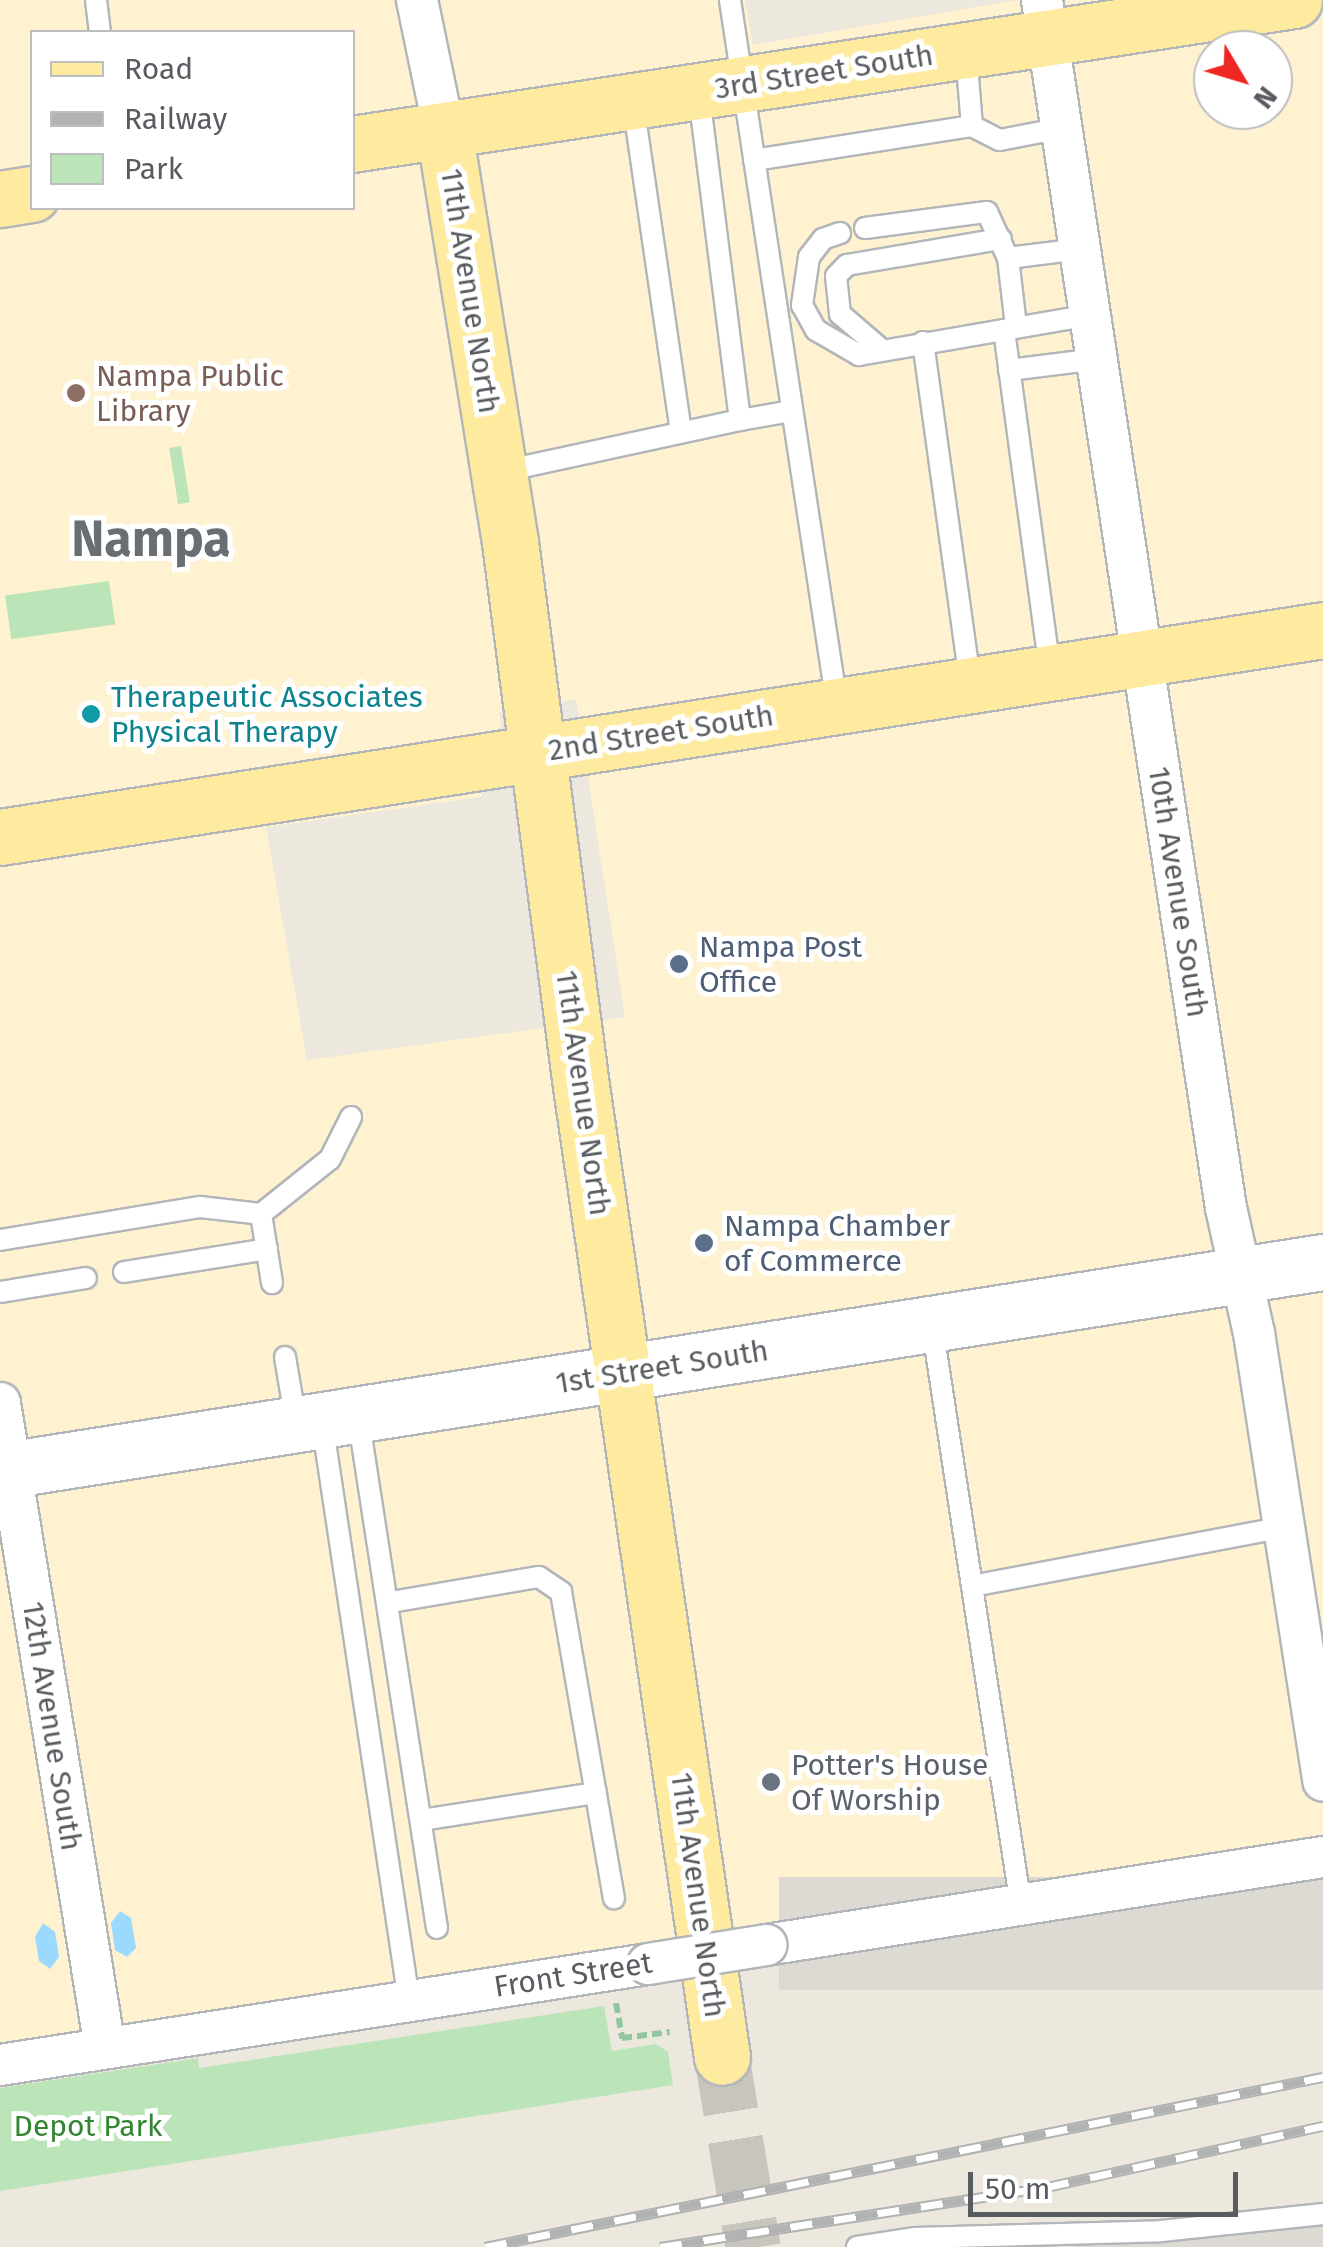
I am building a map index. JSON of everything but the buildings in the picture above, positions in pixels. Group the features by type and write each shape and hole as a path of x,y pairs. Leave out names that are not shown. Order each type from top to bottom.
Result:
{"main road":[{"name":"3rd Street South","path":"355,144 966,51 1045,19 1294,0"},
{"name":"11th Avenue North","path":"444,130 499,472 722,2057"},
{"path":"0,199 30,194"},
{"name":"2nd Street South","path":"0,837 1323,630"}],"street":[{"path":"417,0 444,130"},
{"name":"10th Avenue South","path":"1045,19 1142,658 1323,1781"},
{"name":"1st Street South","path":"5,1470 1323,1262"},
{"name":"12th Avenue South","path":"0,1403 5,1470 105,2048"},
{"name":"Front Street","path":"0,2064 1323,1857"}],"lane":[{"path":"96,0 100,30"},
{"path":"730,0 721,88 740,420"},
{"path":"966,51 972,126"},
{"path":"721,88 754,160 837,706"},
{"path":"633,101 681,431"},
{"path":"754,160 972,126 1000,140 1062,128"},
{"path":"865,228 987,212 1004,249 1009,370 1050,672"},
{"path":"840,233 823,238 808,258 802,305 816,330 859,355 1090,316"},
{"path":"881,349 840,314 836,276 847,265 1004,249 1080,249"},
{"path":"923,342 970,684"},
{"path":"1009,370 1097,360"},
{"path":"499,472 681,431 792,411"},
{"path":"0,1240 200,1208 261,1214 330,1160 350,1117"},
{"path":"261,1214 272,1283"},
{"path":"124,1272 267,1248"},
{"path":"0,1292 86,1278"},
{"path":"932,1324 1021,1906"},
{"path":"285,1357 325,1420 390,1602 437,1928"},
{"path":"325,1420 409,2001"},
{"path":"972,1586 1284,1526"},
{"path":"390,1602 539,1576 561,1592 614,1898"},
{"path":"421,1820 596,1793"},
{"path":"856,2247 915,2238 1161,2230 1323,2214"}],"path":[{"path":"617,2008 622,2038 670,2032"}],"shaded area":[{"path":"0,0 745,0 753,45 1017,0 1323,0 1323,1839 0,2049","holes":["576,699 625,1017 307,1060 266,827 481,797 502,728 499,712"]},
{"path":"779,1877 1323,1877 1323,1990 779,1990"},
{"path":"1323,2202 1323,2247 1074,2247 1077,2245"}],"green space":[{"path":"181,446 190,502 178,504 169,448"},
{"path":"109,581 115,625 11,639 5,596"},
{"name":"Depot Park","path":"604,2006 612,2051 656,2044 668,2052 673,2085 0,2191 0,2088 198,2058 199,2068"}],"water":[{"path":"120,1911 131,1918 136,1948 127,1957 115,1950 111,1923"},
{"path":"43,1923 55,1932 59,1957 50,1969 39,1961 35,1937"}],"tunnel":[{"path":"722,2057 753,2247"}],"railway":[{"path":"485,2247 1323,2077"},
{"path":"660,2247 1047,2187 1323,2126"}],"place":[{"name":"Nampa Public Library","path":"76,393"},
{"name":"Therapeutic Associates Physical Therapy","path":"91,714"},
{"name":"Nampa Post Office","path":"679,964"},
{"name":"Nampa Chamber of Commerce","path":"704,1243"},
{"name":"Potter's House Of Worship","path":"771,1782"}],"district":[{"name":"Nampa","path":"151,540"}]}
